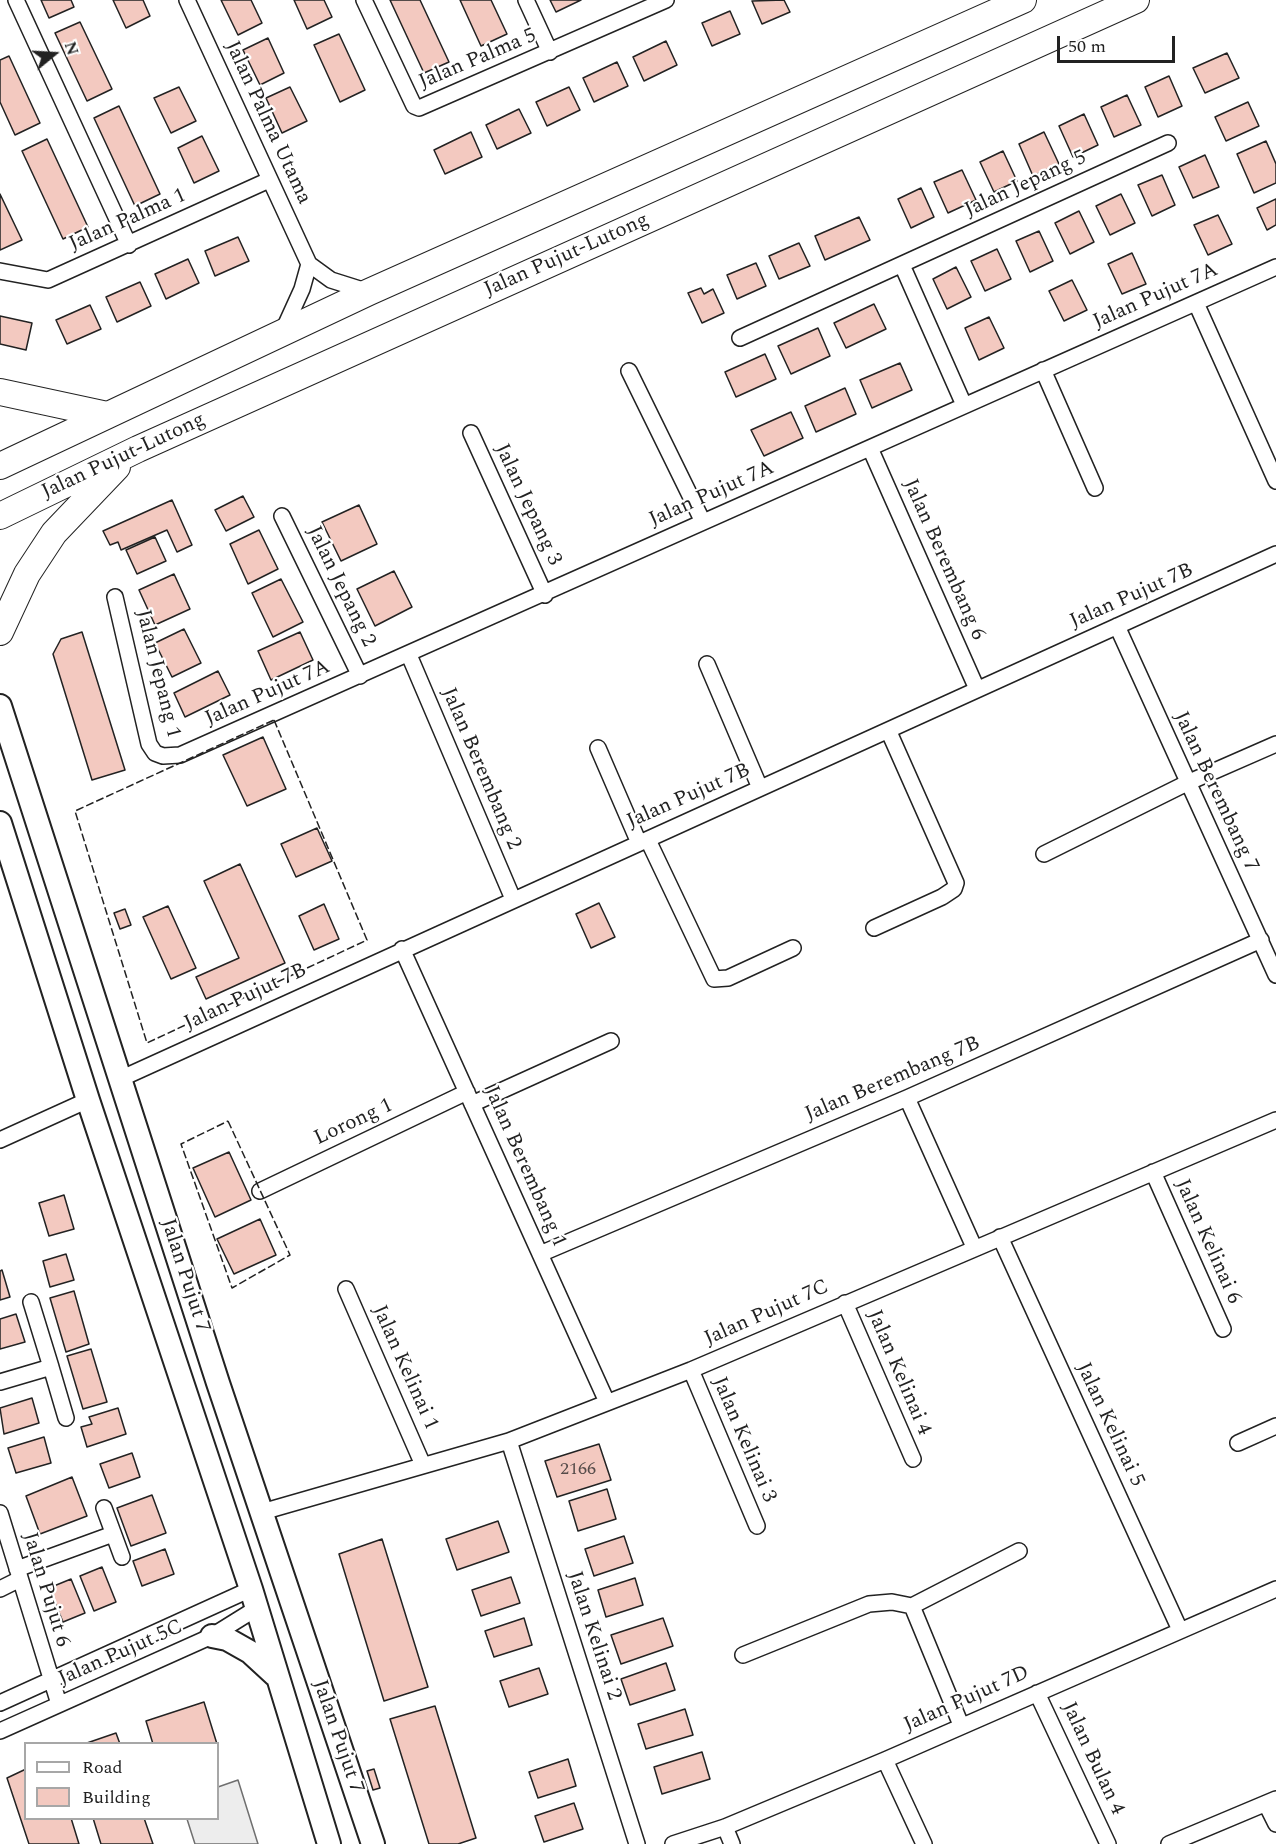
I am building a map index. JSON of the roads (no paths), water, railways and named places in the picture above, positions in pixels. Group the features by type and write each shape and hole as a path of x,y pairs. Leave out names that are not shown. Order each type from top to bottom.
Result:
{"highway":[{"path":"0,466 369,292 1023,0"},
{"name":"Jalan Pujut-Lutong","path":"0,516 138,449 1136,0"},
{"path":"0,392 107,416"},
{"path":"0,632 27,574 54,533 87,496 138,449"}],"main road":[{"name":"Jalan Pujut 7","path":"0,706 218,1383 373,1844"},
{"name":"Jalan Pujut 7","path":"0,823 88,1100 254,1599 329,1844"},
{"path":"218,1383 224,1431 272,1575 271,1581 254,1599"},
{"path":"212,1636 227,1640 250,1652 276,1676"}],"street":[{"path":"16,0 129,245"},
{"name":"Jalan Palma Utama","path":"187,0 309,264"},
{"name":"Jalan Palma 5","path":"364,0 416,108 421,108 666,0"},
{"path":"526,0 550,52"},
{"name":"Jalan Jepang 5","path":"740,338 1168,143"},
{"name":"Jalan Palma 1","path":"0,271 48,280 269,180"},
{"path":"282,333 302,289 309,264 331,279 369,292"},
{"path":"902,265 964,405"},
{"name":"Jalan Pujut 7A","path":"163,756 180,756 1276,267"},
{"path":"1196,303 1276,481"},
{"path":"1043,370 1095,488"},
{"path":"629,371 703,522"},
{"name":"Jalan Jepang 3","path":"471,433 545,595"},
{"name":"Jalan Berembang 6","path":"870,448 977,689"},
{"name":"Jalan Jepang 2","path":"282,516 360,676"},
{"name":"Jalan Pujut 7B","path":"120,1079 402,949 889,732 977,689 1276,554"},
{"name":"Jalan Jepang 1","path":"115,597 149,744 155,753 163,756"},
{"name":"Jalan Berembang 7","path":"1118,626 1187,783 1276,975"},
{"name":"Jalan Berembang 2","path":"409,655 513,899"},
{"path":"707,664 760,788"},
{"path":"874,928 942,897 954,889 956,884 889,732"},
{"path":"1044,854 1187,783 1276,744"},
{"path":"598,748 714,979 729,978 793,948"},
{"name":"Jalan Berembang 7B","path":"540,1254 908,1098 1261,940"},
{"name":"Jalan Berembang 1","path":"402,949 607,1402"},
{"name":"Lorong 1","path":"260,1191 470,1098 611,1041"},
{"path":"908,1098 974,1247"},
{"path":"0,1140 88,1100"},
{"name":"Jalan Pujut 7C","path":"262,1512 509,1441 691,1370 974,1247 1276,1120"},
{"name":"Jalan Kelinai 6","path":"1153,1172 1223,1329"},
{"name":"Jalan Kelinai 5","path":"1000,1237 1180,1630"},
{"name":"Jalan Kelinai 1","path":"346,1289 423,1465"},
{"path":"31,1302 66,1418"},
{"name":"Jalan Kelinai 4","path":"845,1303 913,1459"},
{"path":"0,1382 51,1367"},
{"name":"Jalan Kelinai 3","path":"691,1370 757,1526"},
{"path":"1238,1443 1276,1426"},
{"name":"Jalan Kelinai 2","path":"509,1441 637,1844"},
{"path":"104,1508 122,1557"},
{"name":"Jalan Pujut 6","path":"0,1514 59,1704"},
{"path":"0,1588 18,1574 113,1534"},
{"path":"743,1655 869,1604 892,1602 912,1606 1019,1551"},
{"name":"Jalan Pujut 7D","path":"673,1844 725,1827 885,1760 1276,1589"},
{"name":"Jalan Pujut 5C","path":"0,1731 212,1636 254,1599"},
{"name":"Jalan Pujut 5C","path":"0,1703 50,1679 254,1599"},
{"path":"912,1606 961,1725"},
{"path":"116,1652 127,1674"},
{"name":"Jalan Bulan 4","path":"1037,1693 1108,1844"},
{"path":"885,1760 924,1844"},
{"path":"1169,1844 1271,1801 1276,1824"},
{"path":"725,1827 732,1844"}]}
